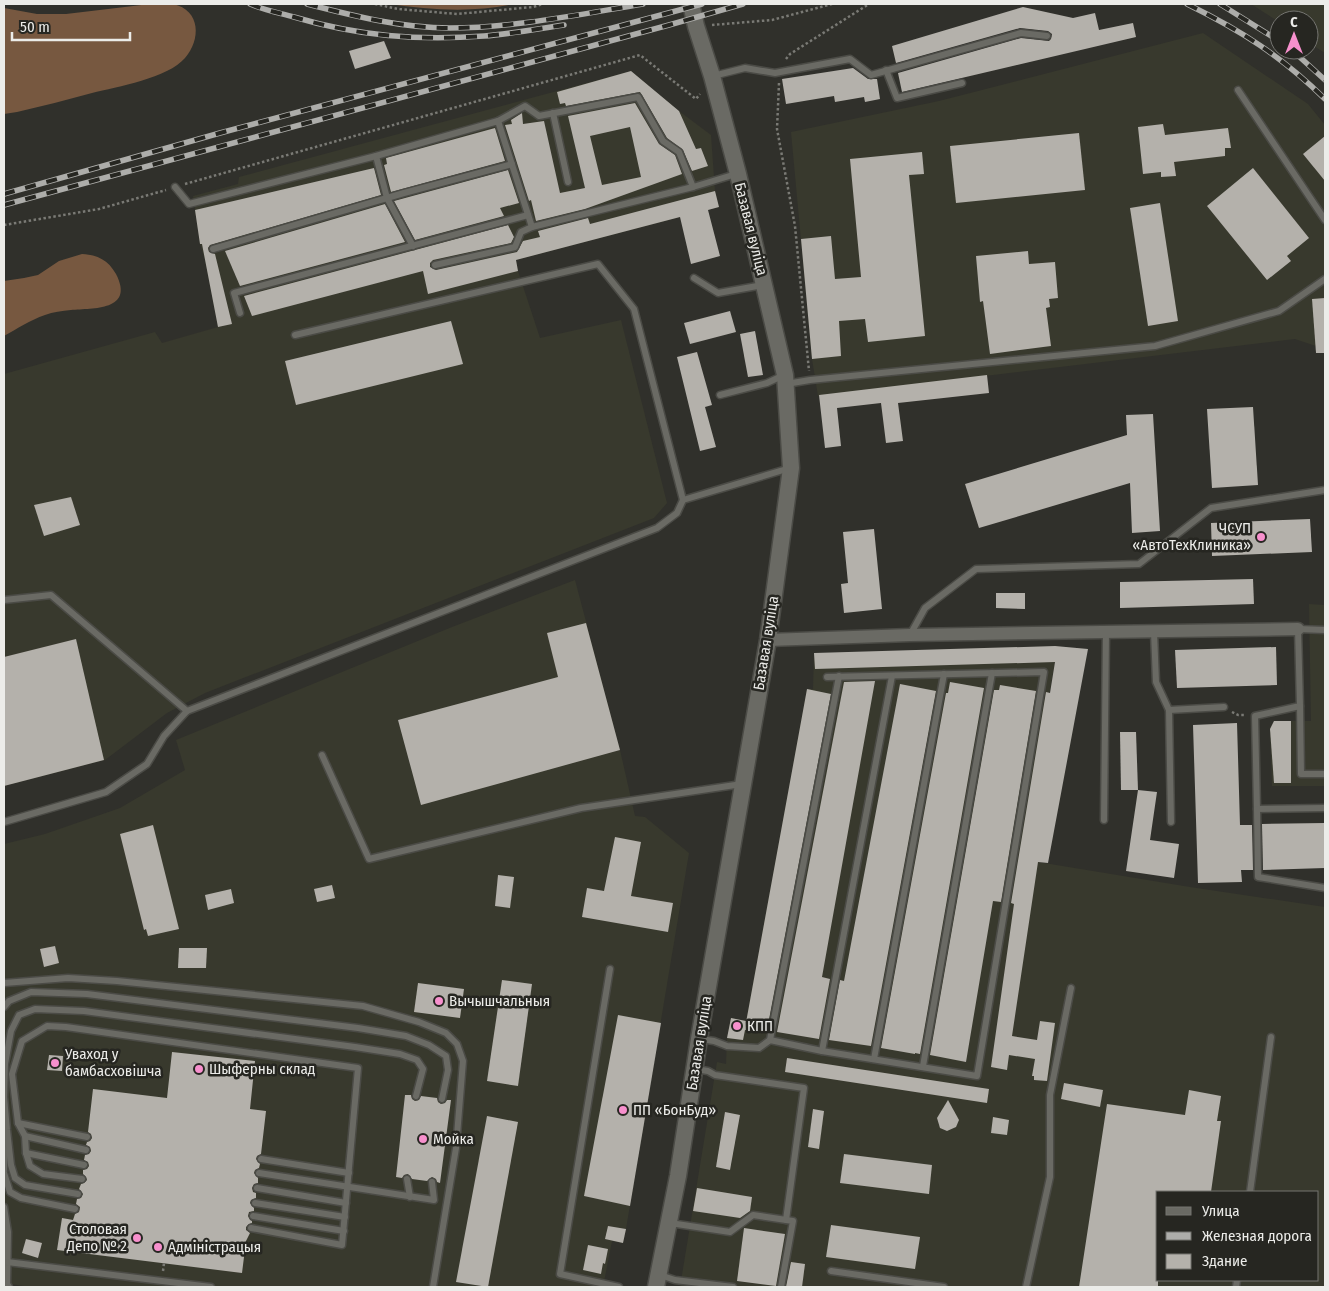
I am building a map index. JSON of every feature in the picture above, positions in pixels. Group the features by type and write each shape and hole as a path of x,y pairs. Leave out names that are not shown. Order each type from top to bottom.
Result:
{"street":[{"name":"Базавая вуліца","path":"658,1281 670,1223 699,1039 768,640 792,468 787,417 786,380 738,174 691,4"},
{"path":"768,640 910,635 1298,629"}],"lane":[{"path":"712,76 745,68 775,73 850,58 871,75 1021,33 1047,36"},
{"path":"886,70 897,98 962,83"},
{"path":"1238,90 1325,220"},
{"path":"175,187 189,204 376,156 498,120 525,106 538,116 638,97 663,141 679,152 693,187"},
{"path":"554,113 568,182"},
{"path":"498,120 532,227"},
{"path":"376,156 387,198 413,246"},
{"path":"213,249 512,164"},
{"path":"435,265 515,247 522,232 532,227 738,174"},
{"path":"240,313 234,293 528,215"},
{"path":"4,822 106,792 146,764 164,736 187,712 657,528 677,513 683,500 634,309 598,264 296,335"},
{"path":"694,278 718,293 765,285"},
{"path":"720,395 786,380 810,380 1155,346 1279,311 1325,279"},
{"path":"683,500 792,468"},
{"path":"910,635 925,608 976,569 1139,564 1211,508 1325,490"},
{"path":"4,600 51,595 187,712"},
{"path":"1325,630 1298,629 1301,774 1325,774"},
{"path":"1104,820 1106,632"},
{"path":"1154,632 1156,682 1169,710 1171,822"},
{"path":"770,1040 822,1051 977,1076 1044,672 827,677"},
{"path":"874,1059 944,674"},
{"path":"923,1066 992,674"},
{"path":"699,1039 714,1041 727,1046 759,1048 770,1040 839,676"},
{"path":"822,1051 892,676"},
{"path":"1300,706 1255,716 1258,877 1325,888"},
{"path":"1169,710 1224,707"},
{"path":"322,755 369,859 581,808 743,783"},
{"path":"1257,809 1325,808"},
{"path":"610,970 560,1274 619,1287"},
{"path":"4,983 68,978 117,981 353,1005 419,1022 446,1033 457,1044 463,1061 456,1148 433,1287"},
{"path":"1026,1287 1050,1177 1050,1094 1071,988"},
{"path":"4,1007 9,1001 31,992 86,994 358,1028 406,1036 429,1045 446,1056 448,1070 442,1099"},
{"path":"75,1209 21,1198 10,1192 4,1172 5,1064 10,1032 20,1015 35,1009 84,1011 400,1054 417,1060 423,1069 416,1096"},
{"path":"82,1180 43,1174 30,1166 26,1153 25,1136 18,1123 12,1074 22,1041 47,1026 66,1026 358,1068 342,1245 251,1228"},
{"path":"1250,1191 1272,1037"},
{"path":"695,1069 708,1071 715,1075 804,1088 786,1220"},
{"path":"5,1114 14,1178 25,1185 78,1194"},
{"path":"18,1123 87,1137"},
{"path":"25,1136 86,1150"},
{"path":"26,1153 84,1165"},
{"path":"261,1159 349,1174"},
{"path":"259,1173 434,1200 432,1182"},
{"path":"407,1179 410,1197"},
{"path":"257,1188 346,1203"},
{"path":"255,1203 345,1217"},
{"path":"4,1207 8,1232 7,1284 9,1287"},
{"path":"670,1223 730,1232 753,1215 793,1221 781,1287"},
{"path":"253,1216 344,1231"},
{"path":"7,1262 210,1287"},
{"path":"831,1271 941,1287"},
{"path":"658,1281 674,1280 733,1287"}],"path":[{"path":"375,4 398,9 457,14 533,7 543,4"},
{"path":"696,26 772,20 832,4"},
{"path":"810,380 795,226 777,129 779,85 775,73 790,54 869,4"},
{"path":"4,225 99,209 640,55 696,99 712,76"},
{"path":"1224,707 1238,715 1255,716"}],"shaded area":[{"path":"164,3 182,7 189,12 193,19 196,26 194,43 185,58 177,65 142,81 4,114 4,8 37,14 66,14"},
{"path":"389,4 514,4 483,9 451,10"},
{"path":"1251,4 1325,4 1325,53 1319,49 1319,10 1269,10 1269,16"},
{"path":"1203,33 1308,104 1325,125 1325,349 1295,339 818,396 812,359 791,132 939,101"},
{"path":"631,71 711,135 715,191 719,207 516,260 540,338 621,320 667,503 654,518 205,693 167,713 105,760 4,786 4,374 155,332 162,343 218,327 200,244 193,196 238,184 239,177"},
{"path":"82,254 102,259 113,269 120,286 120,295 116,301 100,307 48,314 4,336 4,281 38,275 59,261"},
{"path":"575,580 620,750 635,816 645,817 689,853 626,1229 623,1243 612,1241 603,1287 30,1287 4,1283 4,844 45,834 120,808 185,770 176,740 452,627"},
{"path":"1309,604 1325,605 1325,786 1272,786 1270,729 1274,721 1311,721"},
{"path":"814,653 1055,662 1020,859 1325,907 1325,1287 680,1287 717,1062 726,1064 727,1038 731,1018 746,1021 807,689 813,689"}],"building":[{"path":"1023,7 1073,18 1095,13 1099,30 1133,23 1136,37 902,92 898,73 1021,38 1049,41 1052,34 1048,31 1020,28 896,63 892,46"},
{"path":"384,41 391,58 355,69 349,51"},
{"path":"853,68 868,79 877,79 880,99 865,102 864,97 835,102 834,96 786,104 782,79"},
{"path":"631,71 679,111 696,149 701,148 708,166 692,171 683,150 667,138 640,92 566,106 565,103 560,104 557,92"},
{"path":"635,103 659,144 675,155 682,174 585,209 536,221 531,200 529,201 505,125 512,124 511,120 522,113 523,124 544,121 560,193 585,188 568,116","holes":["630,127 641,177 602,185 590,136"]},
{"path":"1163,124 1165,135 1228,128 1231,148 1225,148 1225,156 1174,162 1176,176 1161,177 1161,172 1143,174 1138,127"},
{"path":"495,128 505,161 391,192 384,165 387,164 386,158"},
{"path":"1079,133 1085,190 956,203 950,146"},
{"path":"1325,136 1325,181 1303,154"},
{"path":"922,152 924,174 909,175 925,336 868,342 865,319 839,321 841,356 812,359 801,239 831,236 835,279 861,277 850,159"},
{"path":"374,168 381,195 210,245 208,248 209,252 215,254 232,324 218,327 202,244 200,244 195,210"},
{"path":"1253,168 1309,238 1287,256 1291,261 1267,280 1207,206"},
{"path":"508,170 519,203 500,208 504,216 415,240 394,201"},
{"path":"715,191 719,207 708,210 720,256 691,264 680,217 516,260 518,271 428,294 423,271 252,316 244,296 508,225 514,237 511,243 433,260 430,263 430,267 436,270 517,252 523,241 540,237 538,231 588,218 590,224"},
{"path":"1160,203 1178,321 1148,326 1130,208"},
{"path":"385,204 405,242 240,286 225,251"},
{"path":"1028,251 1029,264 1055,262 1058,298 1049,299 1050,307 1046,308 1051,346 990,354 983,301 980,302 976,256"},
{"path":"1325,298 1325,353 1316,353 1312,299"},
{"path":"730,311 736,332 690,344 684,323"},
{"path":"451,321 463,364 296,405 285,361"},
{"path":"755,331 763,375 748,377 740,334"},
{"path":"697,352 712,405 705,407 716,447 700,451 677,357"},
{"path":"987,375 989,393 898,403 903,441 886,443 881,403 837,408 841,446 825,448 819,395"},
{"path":"1253,407 1258,485 1212,488 1207,409"},
{"path":"1153,414 1160,531 1132,533 1130,483 979,528 965,484 1127,435 1126,415"},
{"path":"71,497 80,525 44,536 34,505"},
{"name":"ЧСУП «АвтоТехКлиника»","path":"1310,519 1312,552 1212,556 1211,523"},
{"path":"874,529 882,609 844,613 841,584 848,583 843,532"},
{"path":"1253,579 1254,604 1120,608 1120,582"},
{"path":"996,593 1025,593 1025,609 996,608"},
{"path":"586,623 620,750 421,805 398,720 558,677 547,633"},
{"path":"76,639 104,760 4,786 4,657"},
{"path":"1055,646 1088,649 1048,863 1038,862 1012,1036 1037,1040 1040,1021 1055,1023 1047,1081 1034,1080 1034,1076 1032,1076 1035,1059 1009,1055 1007,1070 991,1067 1014,904 1011,903 1046,692 1050,693 1055,662 815,669 814,653"},
{"path":"1276,647 1277,685 1177,688 1175,650"},
{"path":"875,681 822,977 830,979 819,1039 777,1032 844,682"},
{"path":"950,682 984,688 920,1054 915,1054 881,1048 946,693 948,693"},
{"path":"900,684 936,691 871,1046 829,1040 840,980 844,981"},
{"path":"1000,685 1036,691 1001,902 993,901 966,1062 930,1055 994,690 999,690"},
{"path":"807,689 831,694 767,1030 760,1029 760,1032 745,1030 743,1040 727,1038 731,1018 746,1021 745,1028"},
{"path":"1274,721 1291,721 1291,783 1274,783 1270,729"},
{"path":"1237,723 1240,825 1252,825 1253,870 1241,870 1242,882 1198,883 1193,725"},
{"path":"1120,732 1136,732 1138,790 1121,790"},
{"path":"1138,790 1157,792 1150,840 1179,844 1174,878 1126,871"},
{"path":"1325,823 1325,868 1263,870 1262,824"},
{"path":"153,825 179,929 148,936 146,929 144,930 120,834"},
{"path":"615,837 641,842 631,896 673,903 668,932 582,917 587,888 604,891"},
{"path":"498,875 514,877 510,908 495,906"},
{"path":"332,885 335,898 317,902 314,889"},
{"path":"231,889 234,903 208,910 205,895"},
{"path":"55,946 59,963 44,967 40,949"},
{"path":"179,948 207,948 206,968 178,968"},
{"path":"502,980 532,984 518,1086 487,1081"},
{"name":"Вычышчальныя","path":"418,983 464,989 460,1018 414,1012"},
{"name":"ПП «БонБуд»","path":"618,1015 661,1023 630,1206 584,1196"},
{"path":"172,1052 255,1061 250,1109 266,1111 261,1154 256,1159 260,1164 254,1173 258,1178 258,1183 254,1184 252,1188 253,1192 256,1193 256,1198 251,1200 250,1203 254,1211 249,1212 248,1216 252,1223 246,1227 246,1230 250,1233 246,1241 242,1273 57,1250 62,1218 73,1220 75,1214 79,1212 80,1207 76,1204 77,1199 81,1198 83,1194 79,1189 81,1184 87,1180 83,1170 89,1166 88,1162 84,1160 85,1155 91,1151 90,1147 86,1145 92,1138 88,1132 93,1089 167,1098"},
{"name":"Уваход у бамбасховішча","path":"49,1055 63,1056 62,1071 47,1070"},
{"path":"787,1058 989,1089 987,1103 785,1072"},
{"path":"1064,1083 1103,1090 1100,1107 1061,1099"},
{"path":"1189,1090 1221,1096 1217,1121 1221,1121 1211,1191 1156,1191 1156,1281 1158,1281 1158,1287 1079,1287 1107,1104 1185,1115"},
{"name":"Мойка","path":"405,1095 411,1095 415,1101 419,1100 421,1096 437,1098 441,1104 451,1100 440,1183 432,1177 427,1181 412,1179 408,1174 402,1178 396,1177"},
{"path":"948,1100 959,1120 956,1127 947,1131 940,1128 937,1118"},
{"path":"813,1109 824,1111 819,1149 808,1147"},
{"path":"725,1112 740,1115 730,1170 716,1167"},
{"path":"487,1116 518,1122 488,1287 456,1282"},
{"path":"993,1117 1009,1120 1007,1135 991,1133"},
{"path":"844,1154 932,1165 929,1194 840,1183"},
{"path":"697,1188 752,1197 750,1211 740,1218 693,1211"},
{"path":"831,1225 920,1237 915,1269 826,1257"},
{"path":"608,1226 626,1229 623,1243 605,1239"},
{"path":"744,1228 785,1234 776,1286 737,1281"},
{"path":"26,1239 42,1243 38,1258 22,1253"},
{"path":"588,1245 608,1249 601,1274 583,1270"},
{"path":"791,1262 805,1264 802,1287 786,1287"}],"railway":[{"path":"250,4 341,29 388,36 435,38 484,36 564,25"},
{"path":"307,4 396,24 450,28 498,26 643,4"},
{"path":"4,194 220,133 702,4"},
{"path":"4,205 743,4"},
{"path":"1187,4 1226,24 1277,57 1325,99"},
{"path":"1220,4 1269,35"},
{"path":"1303,60 1325,80"}],"place":[{"name":"ЧСУП «АвтоТехКлиника»","path":"1261,537"},
{"name":"Вычышчальныя","path":"439,1001"},
{"name":"КПП","path":"737,1026"},
{"name":"Уваход у бамбасховішча","path":"55,1063"},
{"name":"Шыферны склад","path":"199,1069"},
{"name":"ПП «БонБуд»","path":"623,1110"},
{"name":"Мойка","path":"423,1139"},
{"name":"Столовая Депо № 2","path":"137,1238"},
{"name":"Адміністрацыя","path":"158,1247"}]}
